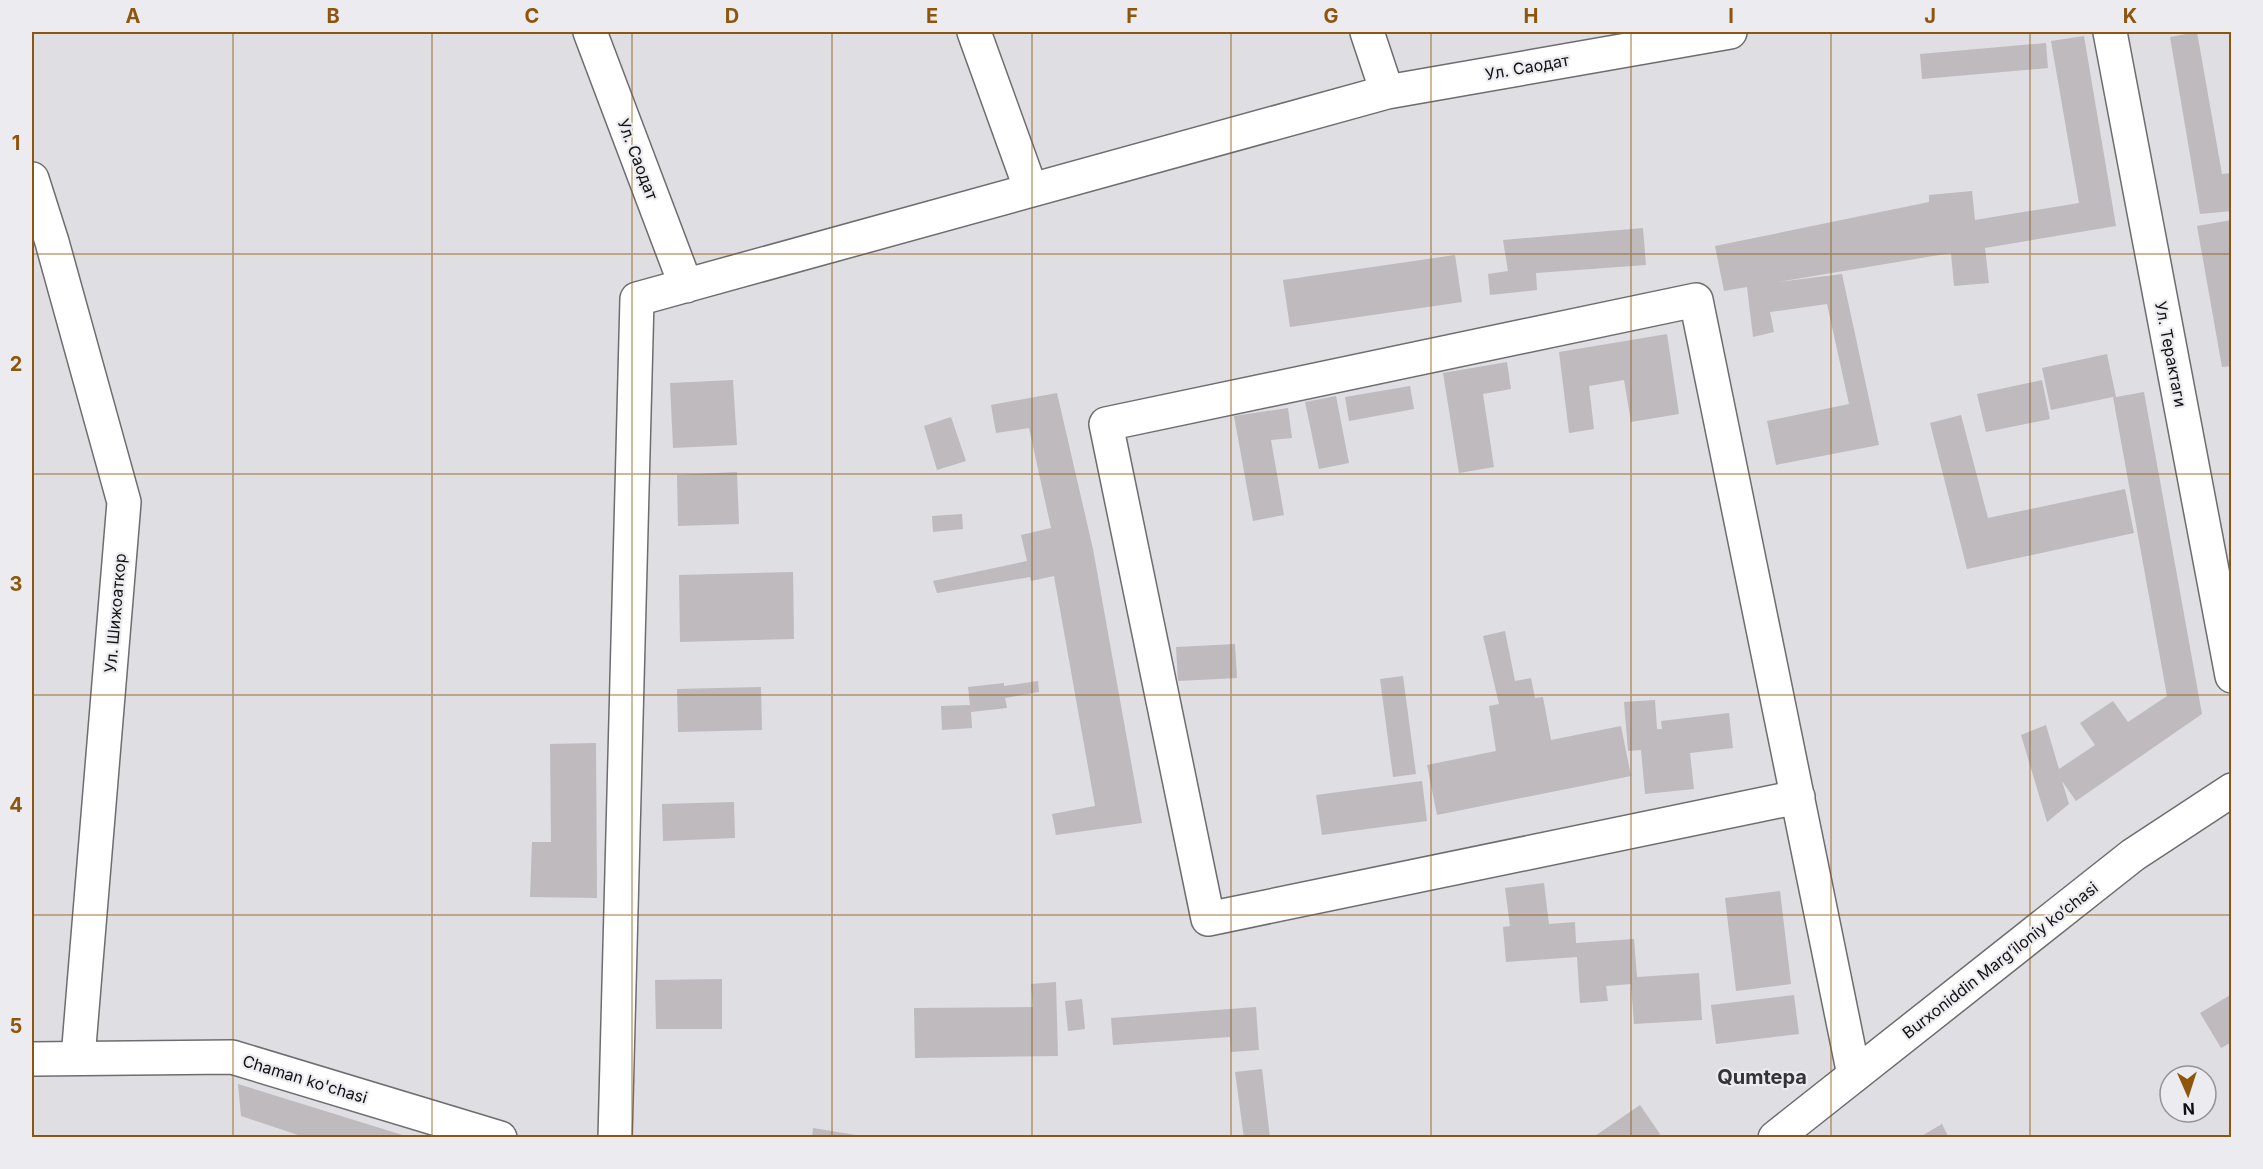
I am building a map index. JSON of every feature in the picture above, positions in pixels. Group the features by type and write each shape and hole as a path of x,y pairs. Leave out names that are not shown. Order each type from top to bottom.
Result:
{"street":[{"name":"Ул. Саодат","path":"590,32 686,286"},
{"path":"974,32 1031,190"},
{"path":"1367,32 1387,92"},
{"name":"Ул. Саодат","path":"615,1137 637,298 1387,92 1730,32"},
{"name":"Ул. Терактаги","path":"2110,32 2232,676"},
{"name":"Ул. Шижоаткор","path":"32,179 42,245 124,502 78,1058"},
{"path":"1798,797 1208,920 1106,424 1696,300 1798,797 1854,1075"},
{"name":"Burxoniddin Marg’iloniy ko’chasi","path":"1789,1133 1854,1075 2133,855 2232,790"},
{"name":"Chaman ko'chasi","path":"32,1059 232,1057 500,1137"}],"building":[{"path":"2197,32 2222,174 2232,173 2232,211 2200,214 2170,37"},
{"path":"2084,36 2116,226 1985,248 1989,283 1954,286 1951,253 1778,282 1842,274 1879,445 1776,465 1767,421 1849,404 1827,304 1770,312 1774,332 1753,337 1747,287 1724,291 1715,246 1929,202 1929,195 1972,191 1975,220 2079,203 2051,41"},
{"path":"2046,43 2048,68 1922,79 1920,54"},
{"path":"2232,220 2232,366 2222,367 2197,226"},
{"path":"1643,228 1646,265 1536,273 1537,290 1490,295 1488,274 1508,271 1503,240"},
{"path":"1455,255 1462,302 1290,327 1283,280"},
{"path":"1667,334 1679,414 1631,422 1624,380 1589,386 1594,429 1569,433 1559,352"},
{"path":"2107,354 2116,397 2144,392 2202,714 2076,801 2062,781 2069,804 2047,822 2021,735 2046,725 2059,769 2095,745 2080,723 2113,701 2128,722 2167,696 2113,397 2051,410 2042,368"},
{"path":"1507,362 1511,389 1483,394 1494,467 1459,473 1443,373"},
{"path":"733,380 737,445 673,448 670,383"},
{"path":"2042,380 2050,419 1986,432 1977,394"},
{"path":"1410,386 1414,409 1349,421 1345,397"},
{"path":"1057,393 1093,549 1142,823 1056,835 1052,814 1095,806 1054,576 1031,581 1030,577 937,593 933,581 1027,561 1021,535 1051,528 1029,428 996,433 991,405"},
{"path":"1336,396 1349,463 1319,469 1305,402"},
{"path":"1288,408 1292,438 1271,440 1284,515 1253,521 1234,416"},
{"path":"1961,415 1988,518 2125,489 2134,533 1967,569 1930,423"},
{"path":"951,417 966,461 937,470 924,426"},
{"path":"737,472 739,524 678,526 677,475"},
{"path":"962,514 963,529 933,532 932,516"},
{"path":"793,572 794,639 680,642 679,575"},
{"path":"1505,631 1515,681 1531,678 1535,698 1543,697 1551,740 1621,726 1631,776 1437,815 1427,765 1496,751 1489,706 1499,704 1483,636"},
{"path":"1235,644 1237,678 1178,681 1176,647"},
{"path":"1403,676 1416,774 1393,777 1380,679"},
{"path":"1038,681 1039,692 1005,698 1007,708 971,712 972,728 942,730 941,706 970,705 968,687 1004,683 1004,686"},
{"path":"761,687 762,730 678,732 677,689"},
{"path":"1655,700 1657,729 1662,729 1661,721 1729,713 1733,748 1690,753 1694,789 1645,794 1641,750 1628,751 1624,702"},
{"path":"596,743 597,898 530,897 532,842 551,842 550,744"},
{"path":"1422,781 1427,821 1322,835 1316,795"},
{"path":"734,802 735,838 663,841 662,804"},
{"path":"1544,883 1549,924 1575,922 1576,943 1634,939 1637,977 1699,973 1702,1020 1634,1024 1631,984 1606,986 1608,1001 1580,1003 1577,957 1506,962 1503,927 1510,926 1505,888"},
{"path":"1780,891 1791,984 1736,991 1725,898"},
{"path":"722,979 722,1029 656,1029 655,980"},
{"path":"1056,982 1058,1056 915,1058 914,1008 1033,1007 1031,984"},
{"path":"2232,994 2232,1042 2221,1048 2200,1013"},
{"path":"1794,995 1799,1034 1716,1044 1711,1005"},
{"path":"1082,999 1085,1029 1068,1031 1065,1001"},
{"path":"1256,1007 1259,1050 1231,1052 1230,1037 1113,1045 1111,1018"},
{"path":"1262,1069 1270,1138 1244,1138 1235,1072"},
{"path":"238,1084 409,1138 307,1138 241,1116"},
{"path":"1640,1105 1660,1134 1655,1138 1592,1138"},
{"path":"1942,1124 1949,1138 1918,1138"},
{"path":"813,1128 862,1136 861,1138 812,1138"}],"district":[{"name":"Qumtepa","path":"1762,1077"}]}
